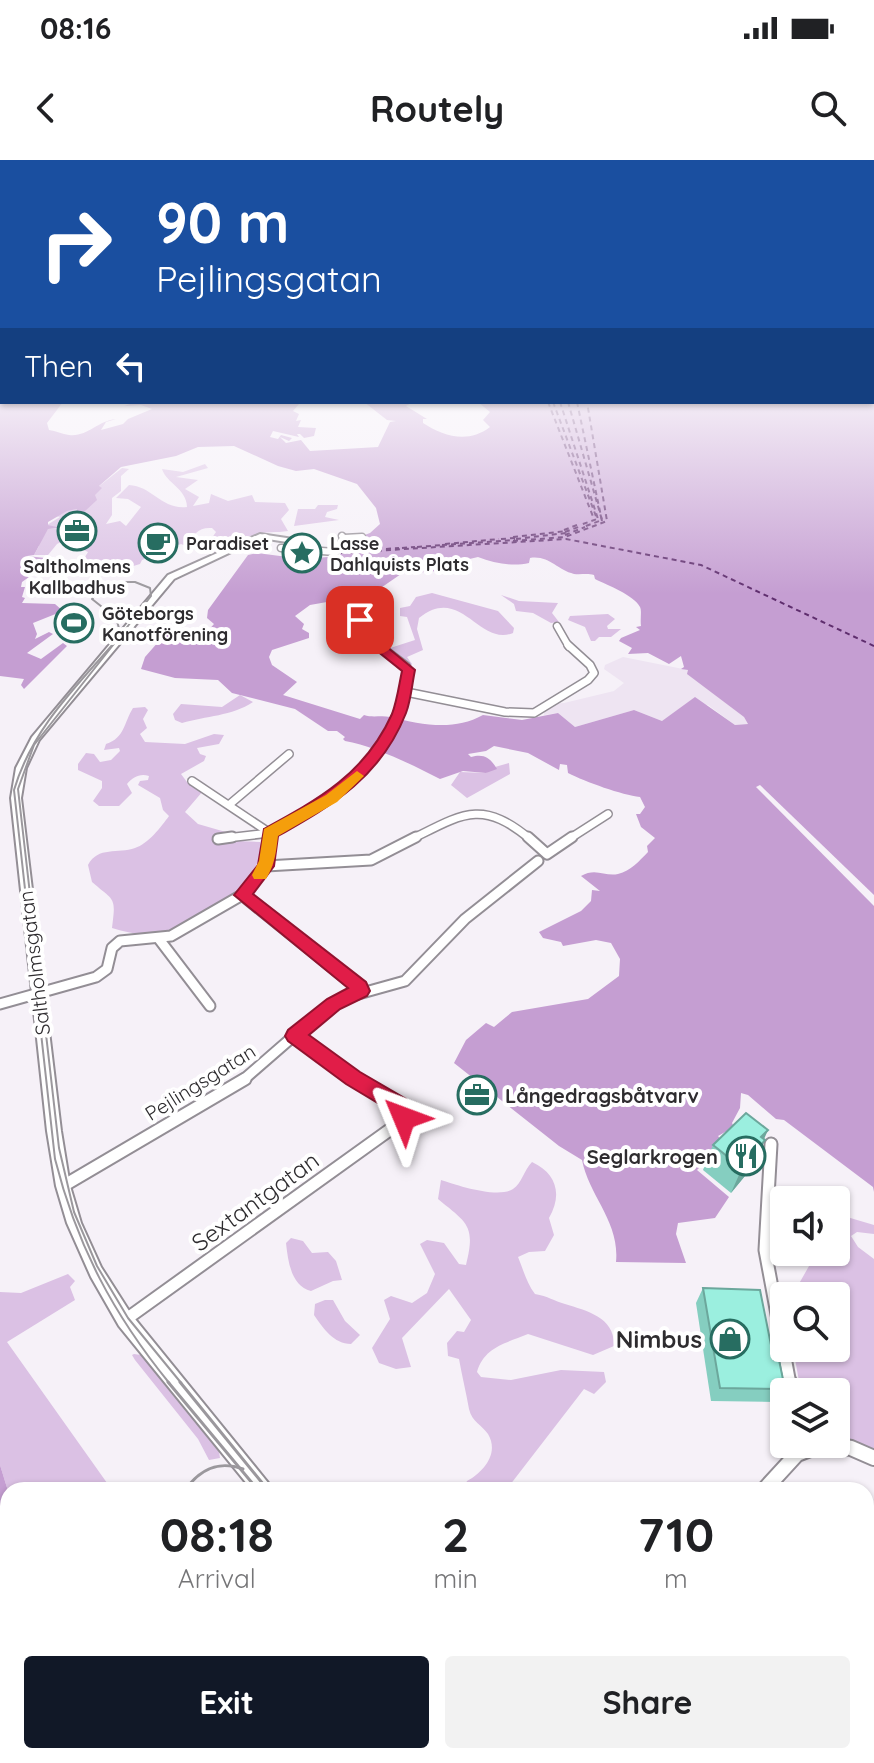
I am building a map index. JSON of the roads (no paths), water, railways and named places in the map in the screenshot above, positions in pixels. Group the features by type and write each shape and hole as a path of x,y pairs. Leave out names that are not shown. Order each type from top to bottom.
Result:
{"street":[{"name":"Saltholmsgatan","path":"257,1482 125,1320 88,1256 63,1186 16,798 19,774 35,739 171,577 260,536 317,551"},
{"path":"343,537 362,537"},
{"path":"343,537 354,539"},
{"path":"281,548 336,552 343,537"},
{"path":"218,839 270,833 332,799 370,762 395,719 406,692 409,670 360,631 360,620"},
{"path":"406,692 512,713 541,711 594,673 570,649 557,626"},
{"path":"230,804 289,754"},
{"path":"192,781 270,833"},
{"path":"266,866 371,860 472,812 490,814 514,826 547,854 608,814"},
{"path":"0,1004 101,974 109,965 112,948 120,941 159,939 180,931 242,895 266,866 270,833"},
{"name":"Pejlingsgatan","path":"63,1186 247,1078 334,1004 361,991 392,987 405,981 476,909 538,861"},
{"path":"242,895 361,991"},
{"path":"159,939 210,1006"},
{"name":"Sextantgatan","path":"125,1320 402,1121 405,1114 399,1105 353,1078 295,1036"},
{"path":"771,1144 765,1250 788,1378"},
{"path":"850,1448 874,1458"},
{"path":"771,1482 793,1458"}],"tram line":[{"path":"118,582 135,582 150,588 151,596 121,635 116,618 92,599 102,587 118,582"},
{"path":"121,635 34,745 18,789 59,1148 74,1212 97,1266 128,1318 182,1384"},
{"path":"121,635 45,726 22,767 14,790 55,1159 74,1221 99,1278 131,1332 170,1384"},
{"path":"168,1382 240,1468"},
{"path":"180,1382 261,1482"},
{"path":"192,1482 210,1468 240,1468"},
{"path":"240,1468 251,1482"}],"place":[{"name":"Saltholmens Kallbadhus","path":"77,531"},
{"name":"Paradiset","path":"158,543"},
{"name":"Lasse Dahlquists Plats","path":"302,553"},
{"name":"Göteborgs Kanotförening","path":"74,623"},
{"name":"Långedragsbåtvarv","path":"477,1095"},
{"name":"Seglarkrogen","path":"746,1156"},
{"name":"Nimbus","path":"730,1339"}]}
